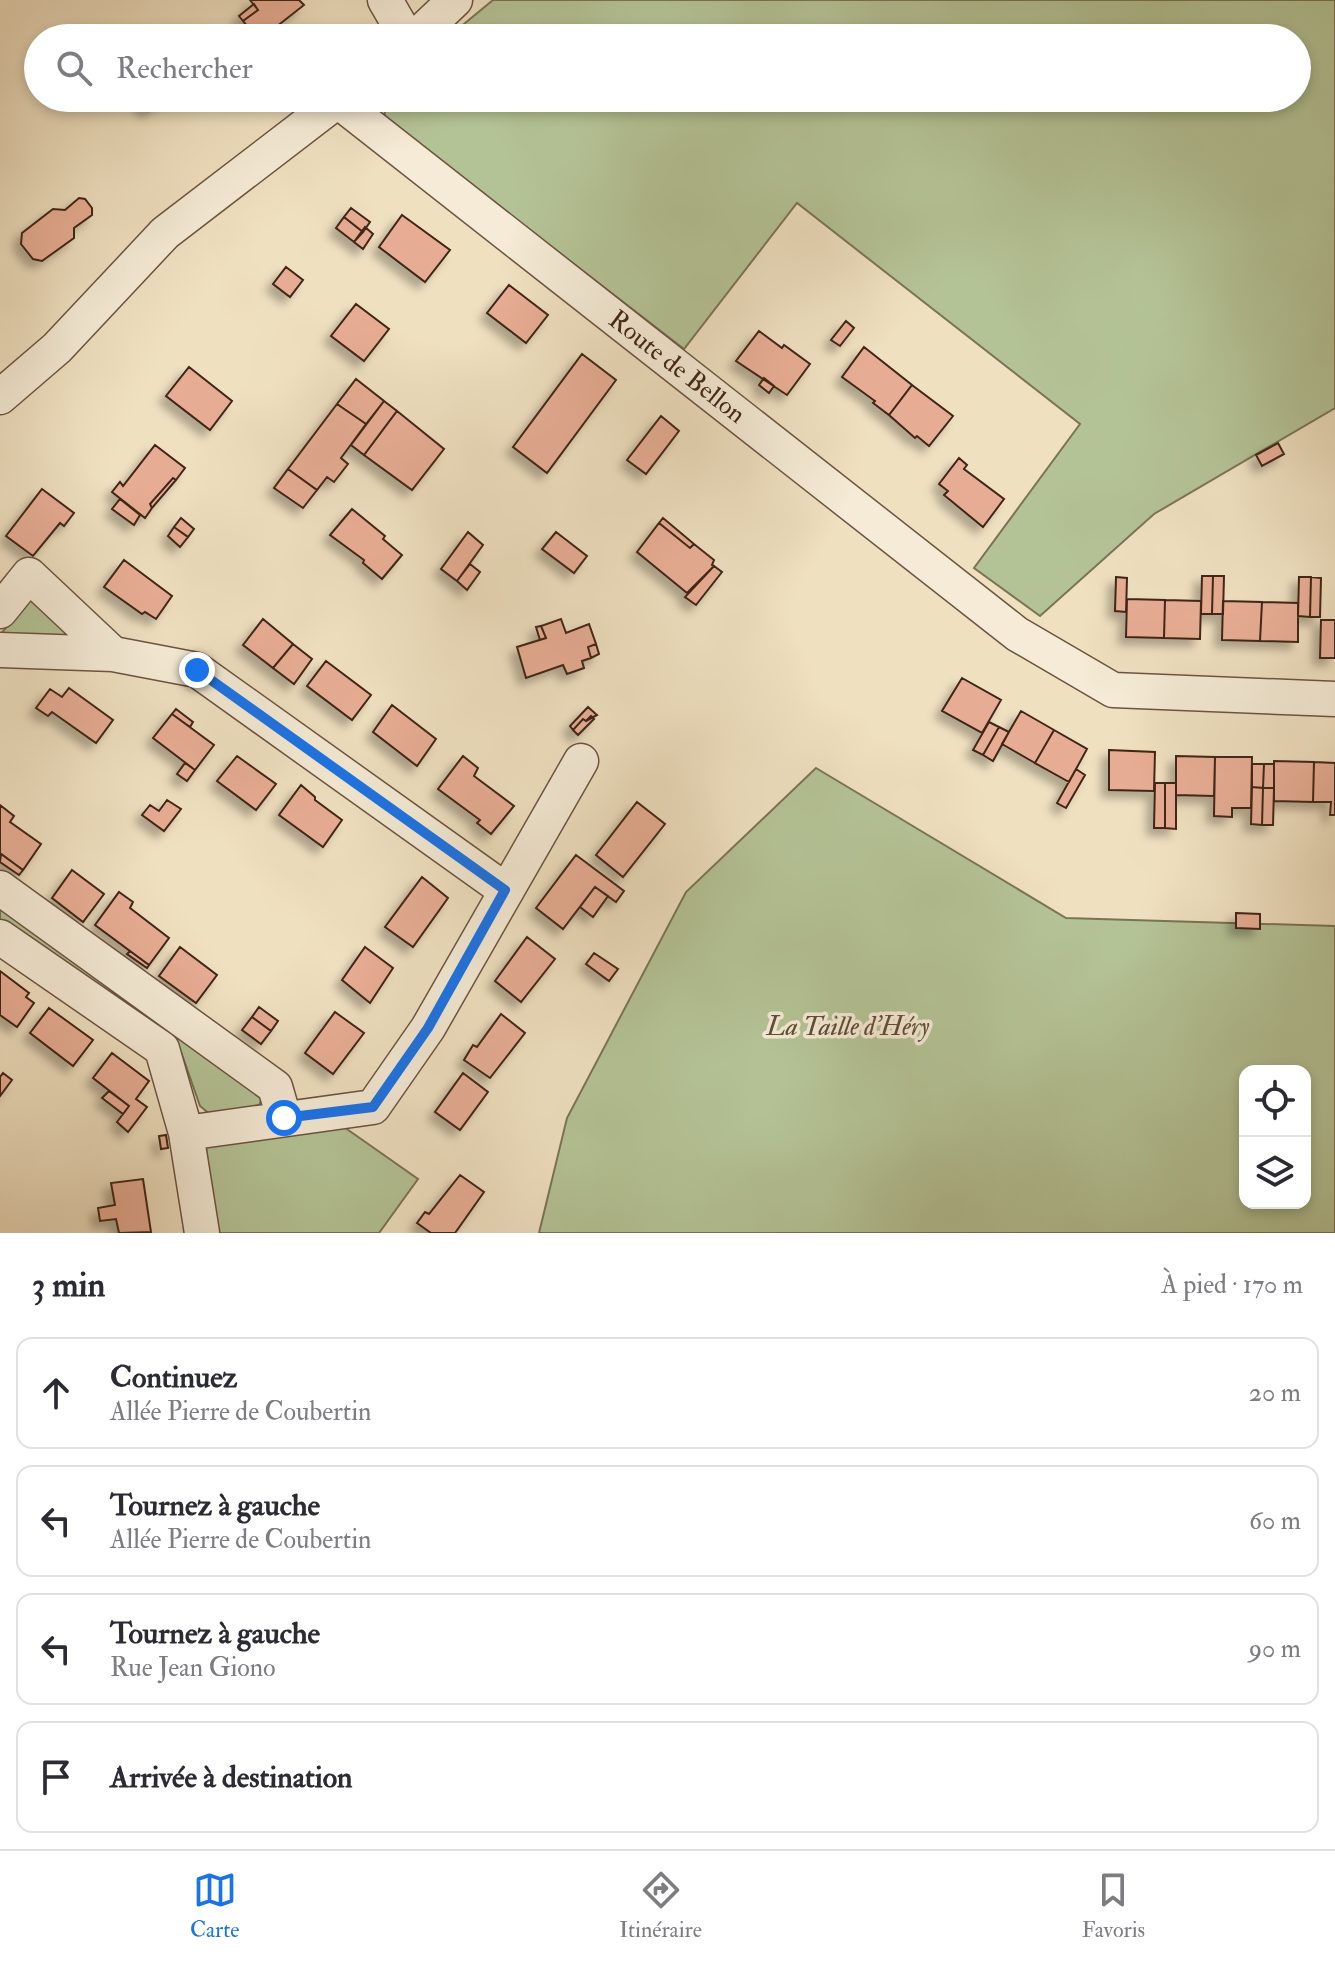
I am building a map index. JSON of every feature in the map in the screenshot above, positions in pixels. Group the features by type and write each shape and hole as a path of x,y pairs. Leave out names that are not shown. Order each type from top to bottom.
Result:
{"street":[{"path":"385,0 399,24"},
{"path":"430,24 455,0"},
{"name":"Route de Bellon","path":"0,397 57,348 165,233 322,112"},
{"name":"Route de Bellon","path":"355,112 1017,634 1113,690 1335,699"},
{"path":"0,611 29,575 113,654"},
{"path":"0,650 113,654 197,670 505,890"},
{"path":"186,1133 373,1107 428,1028 581,761"},
{"path":"0,888 275,1087 284,1118"},
{"path":"0,937 162,1049 186,1133 202,1233"}],"green space":[{"path":"493,0 1335,0 1335,408 1154,514 1040,616 974,568 1080,424 797,203 684,349 385,118 385,112 1311,112 1311,24 464,24"},
{"path":"33,594 89,642 0,635"},
{"name":"La Taille d'Héry","path":"816,768 1066,918 1335,926 1335,1233 539,1233 567,1118 686,892"},
{"path":"0,901 263,1096 258,1108 212,1116 200,1106 181,1052 0,923"},
{"path":"344,1127 418,1179 379,1233 214,1233 206,1146"}],"building":[{"path":"250,0 299,0 304,5 280,24 245,24 243,21 258,10"},
{"path":"254,4 258,10 243,21 239,16"},
{"path":"79,198 85,199 92,208 92,215 74,228 74,238 42,261 33,259 21,244 22,233 53,209 65,210"},
{"path":"351,208 370,222 363,232 344,217"},
{"path":"402,215 450,250 425,282 379,247"},
{"path":"344,217 363,232 354,242 336,228"},
{"path":"365,227 373,234 363,249 354,242"},
{"path":"286,267 303,280 290,297 273,284"},
{"path":"509,285 548,315 526,343 487,313"},
{"path":"356,304 389,329 364,361 331,336"},
{"path":"846,321 854,328 840,346 831,340"},
{"path":"759,331 810,364 787,395 736,361"},
{"path":"864,347 912,385 889,415 842,377"},
{"path":"582,354 616,380 547,473 513,447"},
{"path":"189,367 232,401 210,430 166,396"},
{"path":"764,378 774,386 769,393 759,385"},
{"path":"356,379 384,401 366,424 337,404"},
{"path":"912,385 953,416 929,446 889,415"},
{"path":"384,401 397,411 364,455 351,445"},
{"path":"337,404 366,424 341,458 348,464 334,482 327,477 317,490 288,469"},
{"path":"397,411 444,449 412,490 364,455"},
{"path":"661,416 679,431 646,474 627,460"},
{"path":"1278,443 1284,454 1262,466 1256,455"},
{"path":"155,445 185,468 150,504 152,508 145,518 112,492 120,482 123,486"},
{"path":"959,458 967,465 964,469 1004,499 983,527 944,495 948,491 939,484"},
{"path":"288,469 317,490 303,508 274,488"},
{"path":"173,478 176,480 152,508 150,504"},
{"path":"42,489 74,513 64,526 60,523 33,556 6,536"},
{"path":"120,499 140,515 134,525 112,509"},
{"path":"352,509 385,536 383,539 402,555 382,579 363,563 364,560 330,535"},
{"path":"181,518 194,529 188,537 174,527"},
{"path":"663,518 694,544 690,548 659,523"},
{"path":"659,523 690,548 694,544 714,560 714,566 687,593 637,552"},
{"path":"174,527 188,537 180,547 168,536"},
{"path":"468,532 483,545 457,581 441,569"},
{"path":"556,532 587,556 574,573 542,549"},
{"path":"124,560 172,596 156,619 145,612 142,614 104,587"},
{"path":"470,564 480,572 467,590 457,581"},
{"path":"714,566 722,572 696,605 685,597"},
{"path":"1202,576 1213,576 1212,614 1201,614"},
{"path":"1213,576 1224,576 1223,614 1212,614"},
{"path":"1116,577 1127,578 1126,612 1115,611"},
{"path":"1299,577 1311,577 1310,617 1298,616"},
{"path":"1311,577 1321,578 1320,617 1310,617"},
{"path":"1127,599 1165,600 1164,638 1126,637"},
{"path":"1165,600 1201,601 1200,639 1164,638"},
{"path":"1223,601 1262,602 1260,641 1222,640"},
{"path":"1262,602 1298,603 1298,642 1260,641"},
{"path":"263,619 293,644 273,668 243,645"},
{"path":"561,619 566,633 589,624 596,644 588,647 591,658 582,661 584,668 567,674 563,665 526,678 517,647 546,638 541,626"},
{"path":"1321,620 1335,620 1335,658 1320,658"},
{"path":"541,626 546,638 540,640 536,627"},
{"path":"293,644 312,659 294,684 273,668"},
{"path":"596,644 599,654 591,658 588,647"},
{"path":"326,661 371,695 352,720 307,686"},
{"path":"962,678 1001,700 982,733 942,711"},
{"path":"69,688 113,720 96,743 52,712 48,716 36,708 50,689 62,697"},
{"path":"392,705 436,739 417,766 373,732"},
{"path":"588,707 597,715 586,721 583,719 573,730 570,726"},
{"path":"176,709 193,722 190,727 172,714"},
{"path":"1021,711 1054,730 1035,763 1002,744"},
{"path":"172,714 214,745 195,770 153,738"},
{"path":"591,716 594,719 578,735 573,730 583,719 586,721"},
{"path":"989,722 999,727 983,755 973,750"},
{"path":"999,727 1009,732 993,761 983,755"},
{"path":"1054,730 1087,749 1069,782 1035,763"},
{"path":"1109,750 1155,752 1154,791 1109,790"},
{"path":"237,756 276,784 256,810 217,781"},
{"path":"463,756 478,768 474,776 514,806 491,834 477,823 480,820 438,789"},
{"path":"1176,756 1215,757 1214,796 1176,795"},
{"path":"1215,757 1252,757 1251,808 1232,808 1232,817 1214,816"},
{"path":"1274,761 1314,762 1313,802 1274,801"},
{"path":"1314,762 1335,763 1335,815 1330,815 1331,802 1313,802"},
{"path":"185,763 195,770 187,781 177,774"},
{"path":"1252,764 1264,764 1263,788 1252,787"},
{"path":"1264,764 1274,764 1274,788 1263,788"},
{"path":"1076,769 1085,775 1066,808 1057,803"},
{"path":"1155,783 1165,783 1165,828 1154,828"},
{"path":"1165,783 1176,783 1176,829 1165,828"},
{"path":"301,785 342,820 323,847 279,815"},
{"path":"1252,787 1263,788 1262,825 1251,824"},
{"path":"1263,788 1274,788 1273,825 1262,825"},
{"path":"167,800 181,809 164,831 142,815 150,805 159,811"},
{"path":"637,802 665,824 623,877 596,855"},
{"path":"0,805 14,816 10,822 41,844 23,870 0,853"},
{"path":"1,854 23,870 19,875 0,862"},
{"path":"576,855 624,891 616,902 595,887 563,929 536,908"},
{"path":"72,870 104,894 83,922 52,898"},
{"path":"422,877 448,898 413,947 385,927"},
{"path":"595,887 608,896 593,917 580,907"},
{"path":"119,892 133,902 130,908 169,938 149,965 95,925"},
{"path":"1236,913 1260,914 1260,929 1236,928"},
{"path":"527,937 555,959 521,1002 495,981"},
{"path":"180,947 217,975 196,1003 159,976"},
{"path":"365,947 393,968 370,1003 342,980"},
{"path":"130,951 149,965 147,968 127,954"},
{"path":"594,953 618,969 609,981 586,964"},
{"path":"0,971 29,993 26,997 34,1003 17,1027 0,1015"},
{"path":"259,1007 278,1021 271,1031 252,1017"},
{"path":"49,1008 93,1040 73,1066 30,1033"},
{"path":"335,1012 364,1033 333,1074 305,1053"},
{"path":"501,1014 525,1033 490,1078 464,1060"},
{"path":"252,1017 271,1031 261,1044 242,1030"},
{"path":"112,1053 149,1081 136,1099 147,1107 128,1132 117,1122 129,1106 93,1078"},
{"path":"3,1073 12,1080 0,1096 0,1077"},
{"path":"463,1073 488,1092 460,1130 435,1112"},
{"path":"109,1091 129,1106 123,1114 102,1098"},
{"path":"166,1135 168,1148 161,1149 159,1136"},
{"path":"460,1175 484,1192 455,1233 431,1233 417,1223 425,1212 429,1214"},
{"path":"143,1179 151,1232 119,1233 116,1219 100,1221 98,1208 115,1205 111,1183"}],"route":[{"path":"197,670 505,890 428,1028 373,1107 284,1118"}]}
